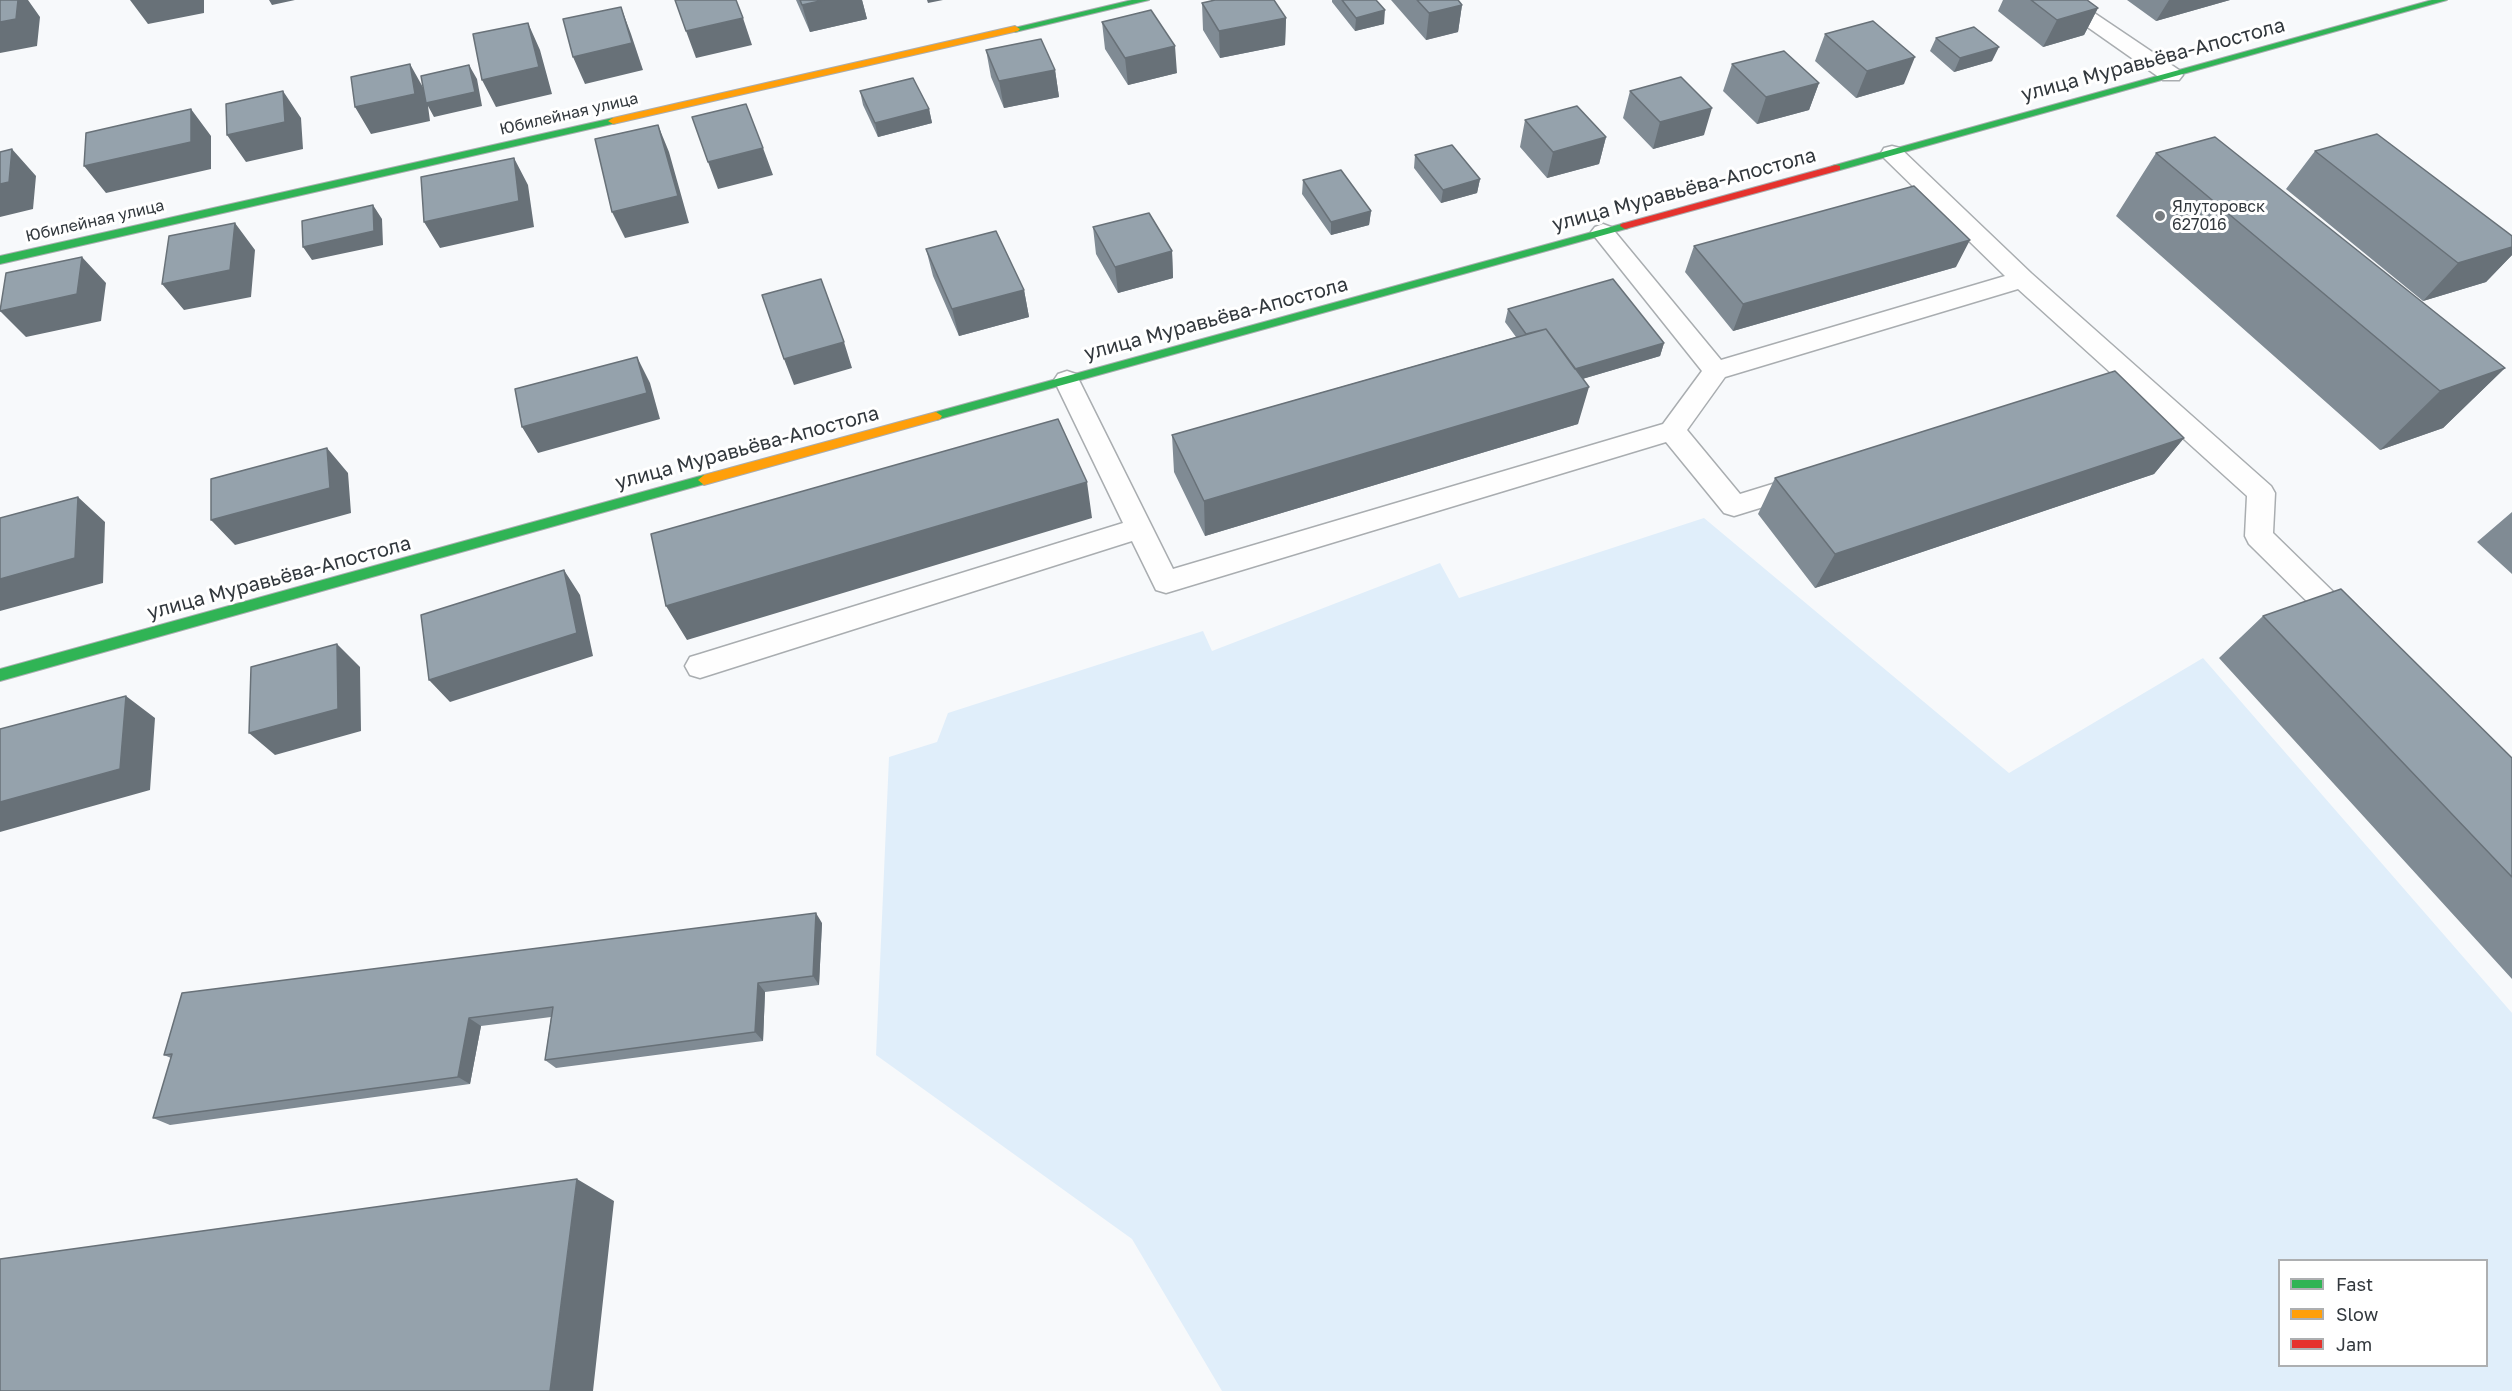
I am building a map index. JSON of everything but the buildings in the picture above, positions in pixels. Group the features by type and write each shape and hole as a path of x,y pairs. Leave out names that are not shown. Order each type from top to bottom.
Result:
{"street":[{"name":"Юбилейная улица","path":"0,260 1144,0"},
{"path":"2060,0 2171,75"},
{"name":"улица Муравьёва-Апостола","path":"0,675 2442,0"}],"lane":[{"path":"1892,153 2022,279 2123,383 2261,493 2259,536 2369,644"},
{"path":"1603,232 1716,371"},
{"path":"1067,380 1166,582 1672,431 1716,371 2022,279"},
{"path":"1672,431 1734,506 1826,477"},
{"path":"700,666 1140,528"}],"shaded area":[{"path":"1704,518 2009,773 2203,658 2512,1013 2512,1391 1222,1391 1132,1239 876,1055 889,757 937,742 948,713 1203,631 1212,651 1440,563 1459,598"}],"traffic: fast":[{"path":"1015,29 1144,0"},
{"path":"1836,168 2442,0"},
{"path":"0,260 613,121"},
{"path":"936,416 1625,226"},
{"path":"0,675 704,480"}],"traffic: slow":[{"path":"613,121 1015,29"},
{"path":"704,480 936,416"}],"traffic: jam":[{"path":"1625,226 1836,168"}],"place":[{"name":"Ялуторовск 627016","path":"2160,216"}]}
